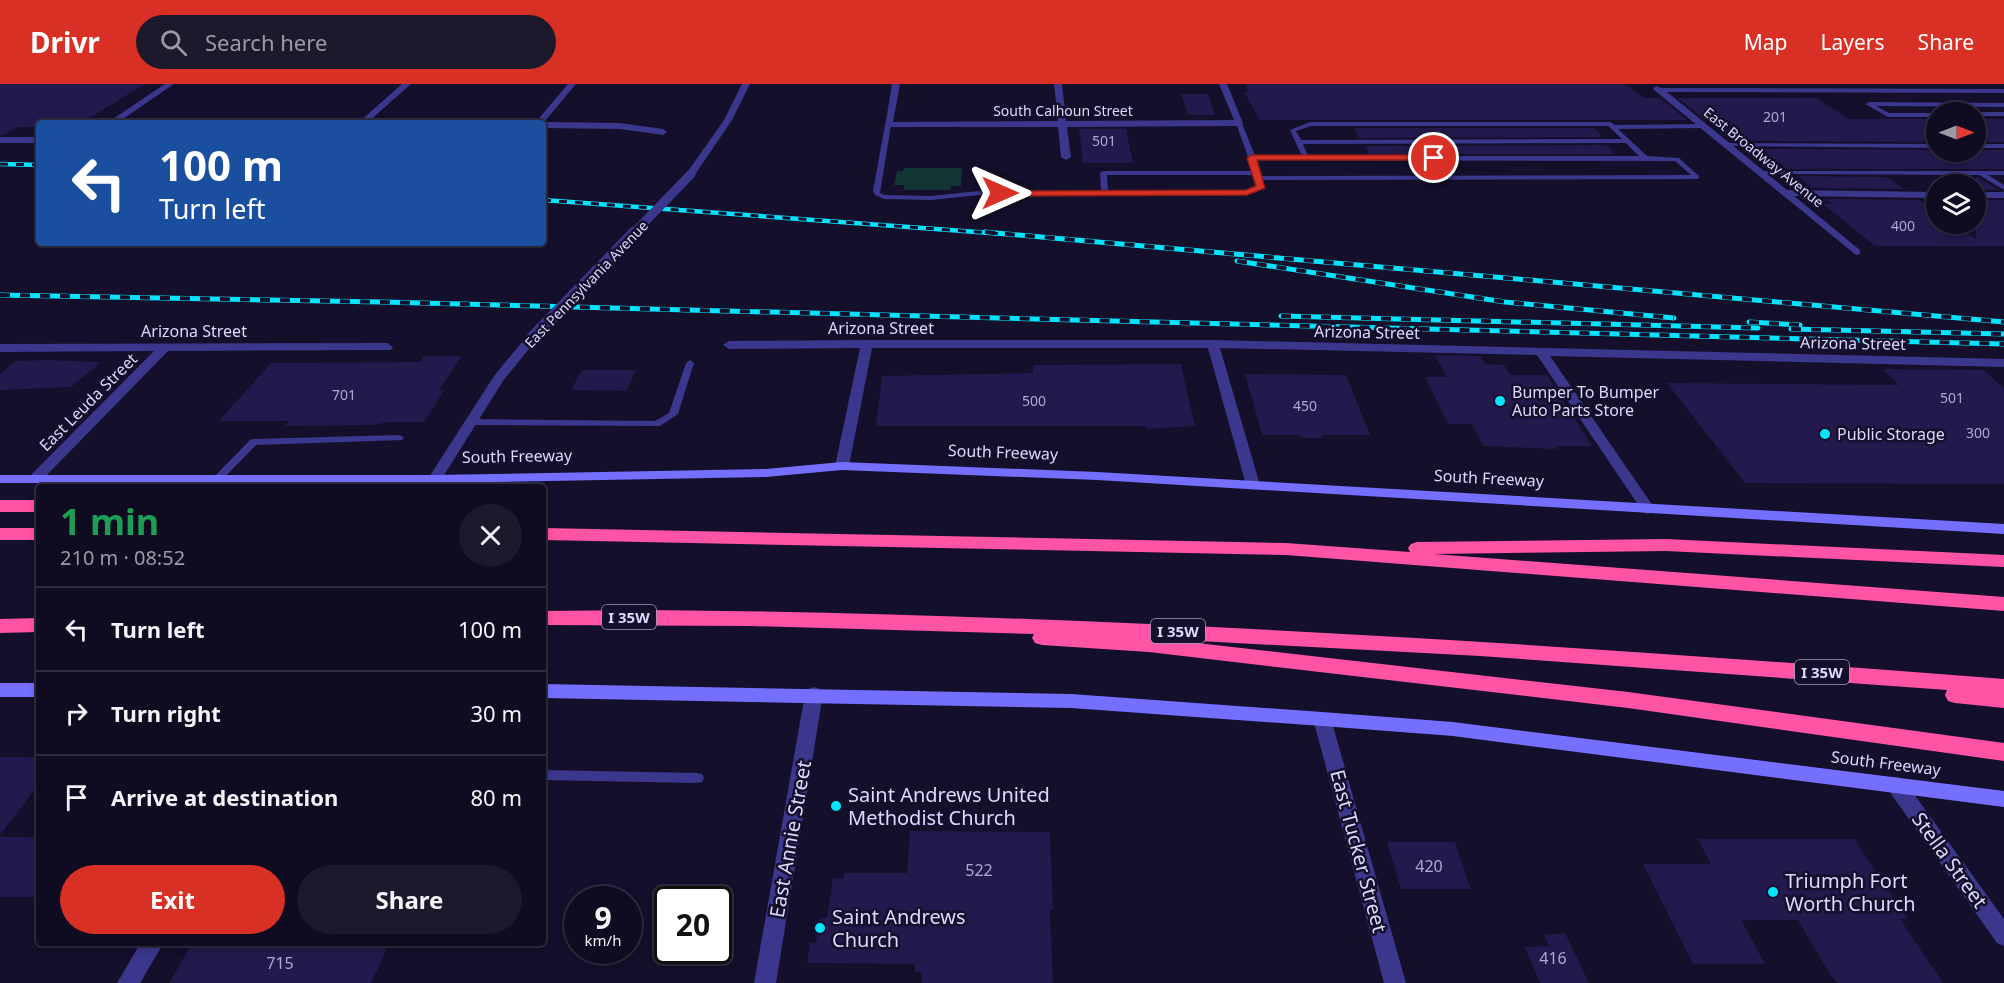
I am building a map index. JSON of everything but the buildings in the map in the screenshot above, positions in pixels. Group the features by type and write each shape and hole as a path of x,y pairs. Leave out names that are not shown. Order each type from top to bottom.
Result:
{"highway":[{"path":"0,506 36,506"},
{"path":"546,533 1286,549 1666,545 2004,561"},
{"path":"0,534 36,534"},
{"path":"1286,549 2004,604"},
{"path":"714,617 1149,645 1628,700 2004,752"},
{"name":"I 35W","path":"546,618 714,617 1159,630 1641,658 2004,687"},
{"path":"0,618 36,619"},
{"path":"0,626 36,625"},
{"path":"1641,658 2004,700"}],"main road":[{"name":"South Freeway","path":"0,479 217,479 432,483 766,473 842,466 1097,476 2004,529"},
{"path":"0,690 36,690"},
{"name":"South Freeway","path":"546,691 814,694 1071,701 1322,719 1453,729 2004,799"}],"street":[{"path":"116,120 170,84"},
{"path":"365,120 407,84"},
{"path":"544,120 572,84"},
{"name":"East Pennsylvania Avenue","path":"432,483 498,379 531,339 691,174 728,120 746,84"},
{"path":"888,125 896,84"},
{"path":"1058,84 1066,157"},
{"path":"1223,84 1239,123"},
{"path":"1816,84 1827,91"},
{"path":"1657,87 1827,91 2004,91"},
{"name":"East Broadway Avenue","path":"1657,87 1788,193 1856,252"},
{"name":"South Calhoun Street","path":"888,125 1239,123"},
{"path":"546,124 621,126 663,132"},
{"path":"0,140 36,140"},
{"path":"1788,193 1926,195"},
{"path":"1986,195 2004,195"},
{"path":"842,466 867,344"},
{"path":"1213,344 1253,485"},
{"name":"Arizona Street","path":"729,345 1213,344 2004,363"},
{"name":"East Leuda Street","path":"35,479 165,347"},
{"name":"Arizona Street","path":"0,348 387,347"},
{"path":"1541,352 1648,509"},
{"name":"East Annie Street","path":"765,983 814,694"},
{"name":"East Tucker Street","path":"1322,719 1395,983"},
{"name":"Stella Street","path":"1896,785 2004,936"},
{"path":"128,983 151,946"}],"lane":[{"path":"1992,91 2004,98"},
{"path":"1926,104 1869,104 1888,115 1926,115"},
{"path":"1986,105 2004,105"},
{"path":"1986,114 2004,114"},
{"path":"888,125 876,191 884,197 931,198 979,193 1247,193 1261,188 1239,123"},
{"path":"1306,158 1293,130 1310,124 1610,124 1645,158"},
{"path":"1613,127 1705,126"},
{"path":"1298,142 1627,141"},
{"path":"1729,145 1926,146"},
{"path":"1986,146 2004,146"},
{"path":"1105,193 1103,173 1257,176 1696,177 1677,159 1252,158"},
{"path":"1763,173 2004,174"},
{"path":"1982,173 2004,188"},
{"path":"469,422 657,423 674,414 690,363"},
{"path":"217,479 253,442 399,438"},
{"path":"546,775 697,778"}],"green space":[{"path":"904,168 962,168 961,186 951,186 950,190 904,190 904,185 894,185 897,171 903,171"}],"railway":[{"path":"0,164 36,165"},
{"path":"546,200 1004,234"},
{"path":"985,232 2004,322"},
{"path":"1237,261 1505,302 1674,318"},
{"path":"0,295 382,302 2004,344"},
{"path":"1281,316 1758,328"},
{"path":"1749,322 1800,325"},
{"path":"1791,329 2004,334"}],"place":[{"name":"Bumper To Bumper Auto Parts Store","path":"1500,401"},
{"name":"Public Storage","path":"1825,434"},
{"name":"Saint Andrews United Methodist Church","path":"836,806"},
{"name":"Triumph Fort Worth Church","path":"1773,892"},
{"name":"Saint Andrews Church","path":"820,928"}],"route":[{"path":"1000,193 1247,193 1261,188 1252,158 1434,158"}]}
